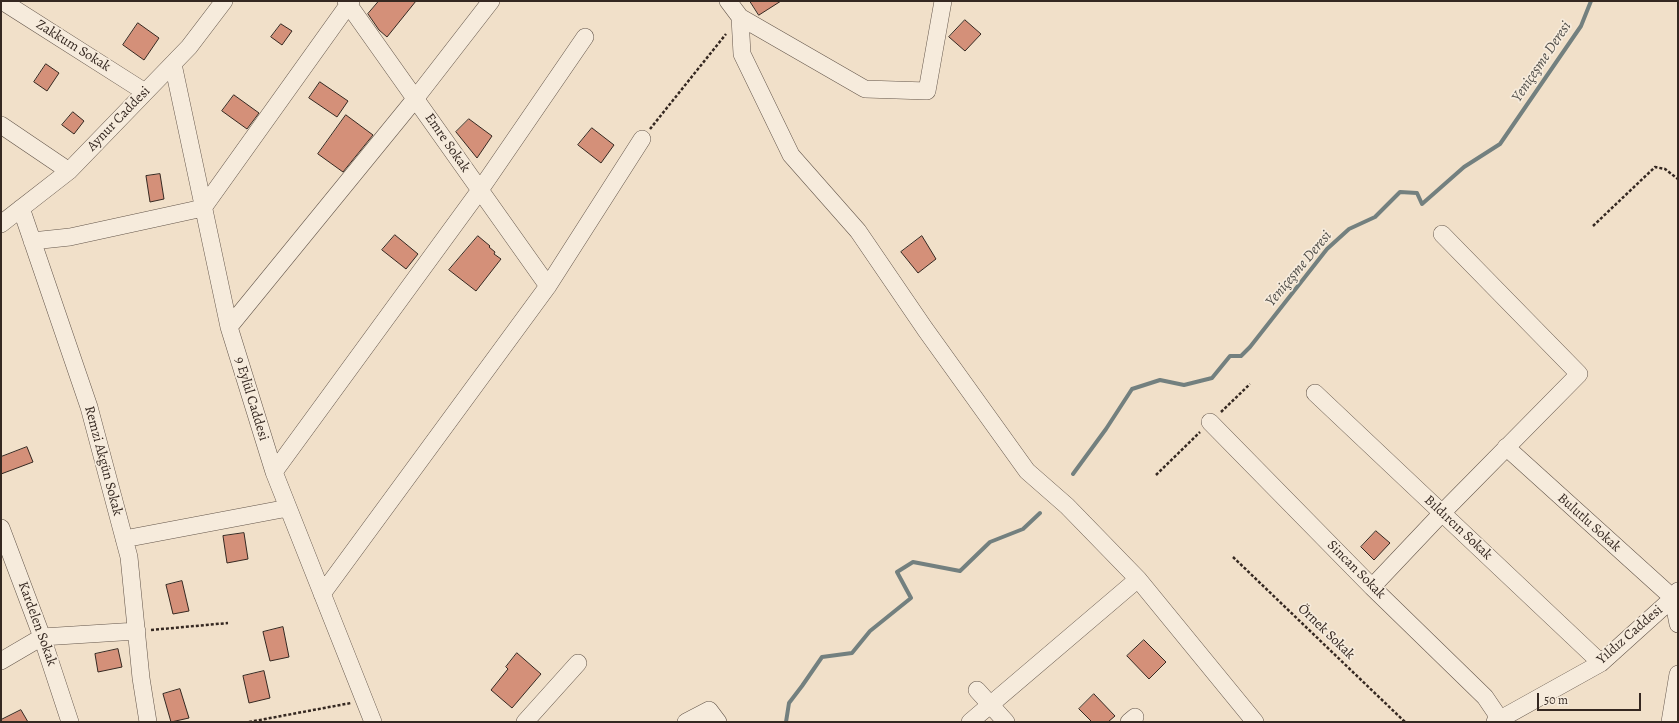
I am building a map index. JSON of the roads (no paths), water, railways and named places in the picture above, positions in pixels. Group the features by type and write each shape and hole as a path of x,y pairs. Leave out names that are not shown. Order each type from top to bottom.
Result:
{"street":[{"name":"Zakkum Sokak","path":"2,1 145,92"},
{"path":"229,327 416,99 491,1"},
{"path":"728,1 740,17 865,89 927,91 942,1"},
{"name":"Aynur Caddesi","path":"1,224 69,171 189,47 220,2"},
{"path":"32,240 70,237 203,208 348,2"},
{"name":"Emre Sokak","path":"348,2 548,286"},
{"path":"740,17 742,54 792,155 858,231 925,329 1027,471 1067,506 1138,579 1255,722"},
{"path":"274,472 480,190 585,37"},
{"name":"9 Eylül Caddesi","path":"172,64 229,327 274,472 373,722"},
{"path":"1,125 69,171"},
{"path":"322,594 548,286 642,139"},
{"name":"Remzi Akgün Sokak","path":"21,208 89,407 129,557 148,722"},
{"path":"1372,587 1415,547 1442,513 1579,374 1442,234"},
{"name":"Bıldırcın Sokak","path":"1315,393 1601,663"},
{"name":"Sincan Sokak","path":"1210,422 1372,587 1485,697 1497,721"},
{"name":"Bulutlu Sokak","path":"1506,447 1675,595"},
{"path":"124,539 288,508"},
{"name":"Kardelen Sokak","path":"1,528 42,637 70,722"},
{"path":"970,722 1138,579"},
{"path":"1675,595 1678,624"},
{"name":"Yıldız Caddesi","path":"1497,721 1601,663 1675,595"},
{"path":"1,661 42,637 137,631"},
{"path":"525,722 578,663"},
{"path":"1670,722 1678,674"},
{"path":"977,690 1006,722"},
{"path":"686,722 714,716"}],"waterway":[{"name":"Yeniçeşme Deresi","path":"1073,474 1106,429 1132,389 1160,380 1184,385 1212,378 1230,356 1241,356 1250,347 1327,249 1349,229 1375,217 1400,192 1417,193 1422,204 1464,167 1500,144 1581,26 1591,1"},
{"name":"Yeniçeşme Deresi","path":"786,722 789,703 822,657 852,653 870,631 911,598 897,572 913,562 960,571 990,542 1023,529 1040,513"}]}
